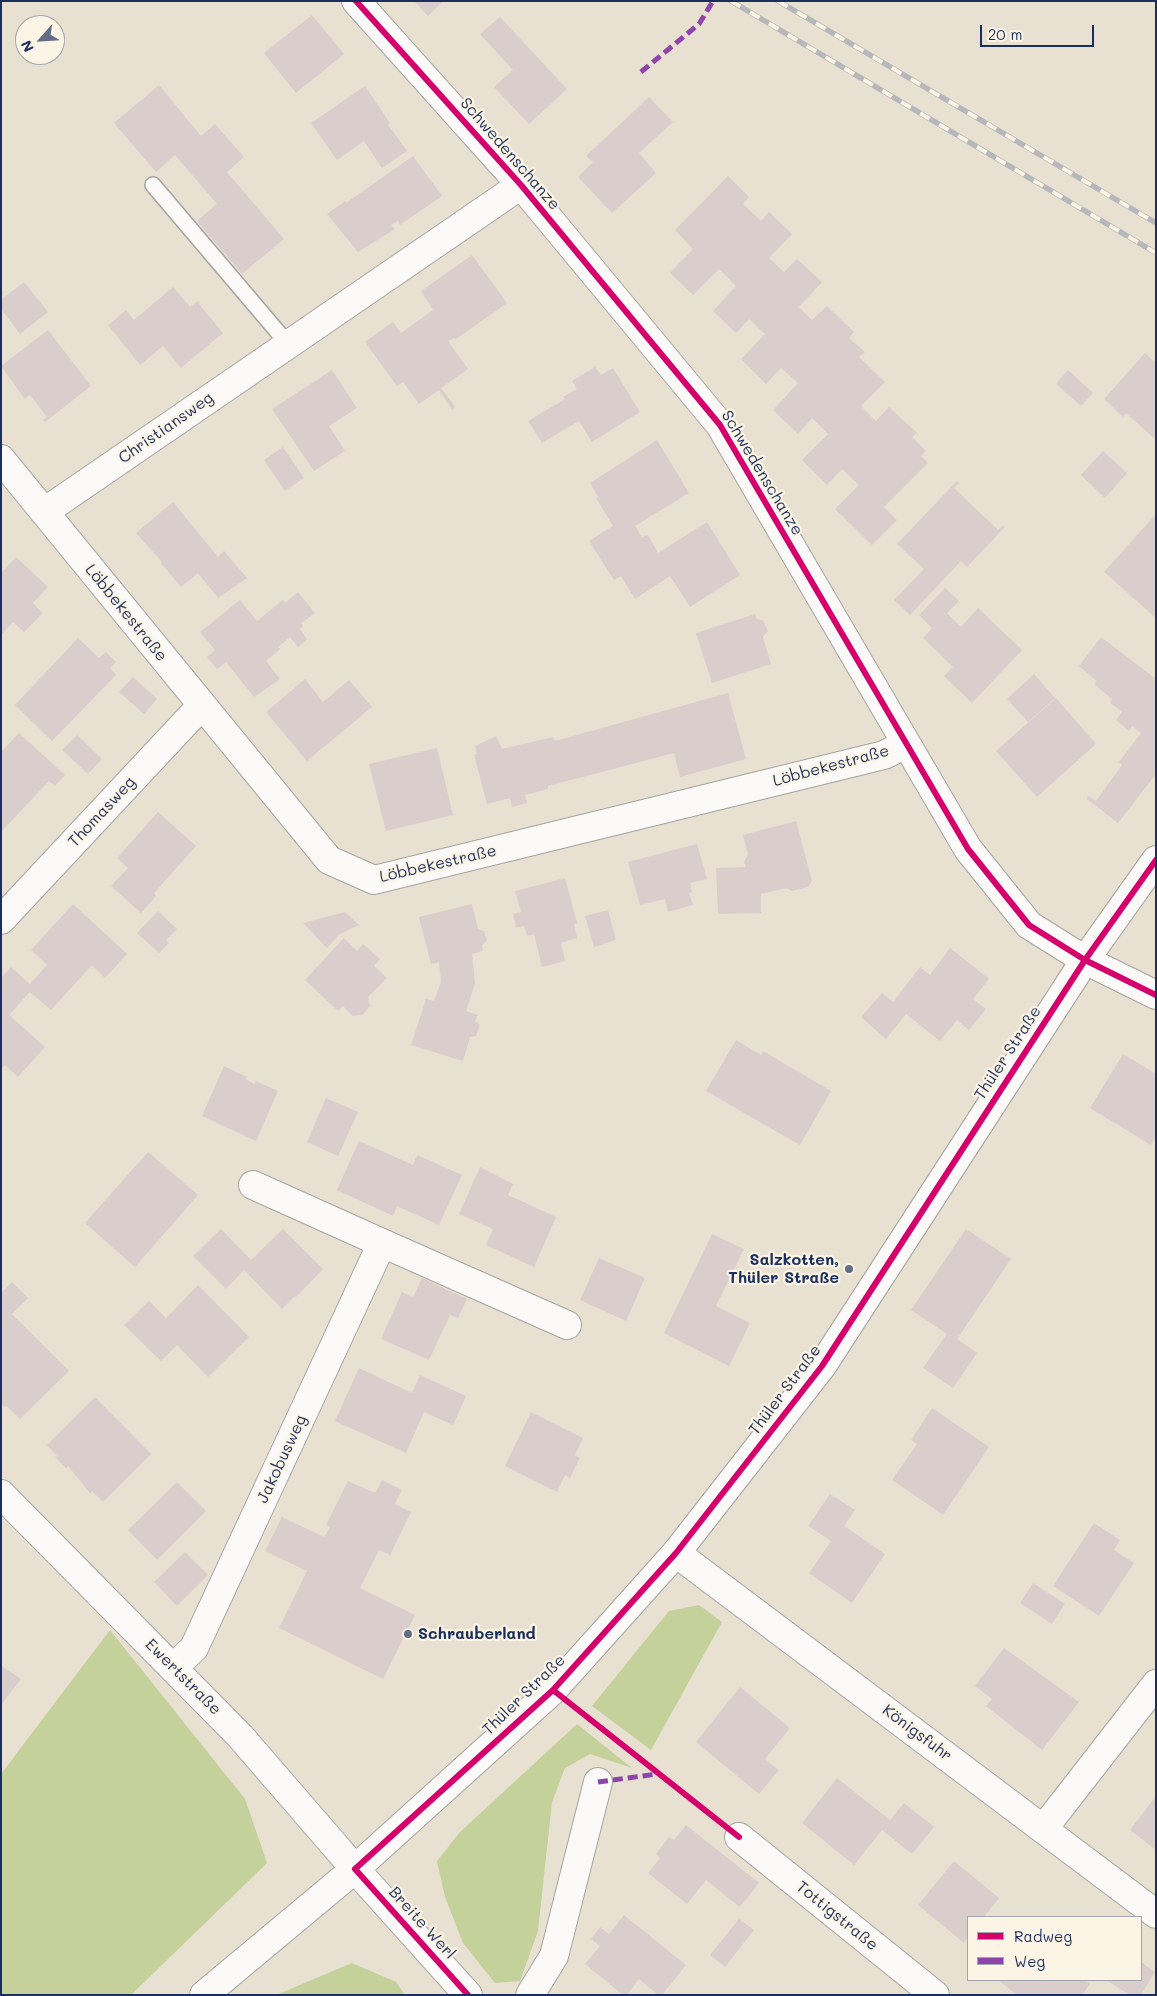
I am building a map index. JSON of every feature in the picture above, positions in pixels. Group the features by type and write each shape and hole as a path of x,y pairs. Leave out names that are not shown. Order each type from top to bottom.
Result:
{"street":[{"name":"Schwedenschanze","path":"356,1 521,185 720,425 968,849 1029,925 1085,960 1156,995"},
{"name":"Christiansweg","path":"44,512 521,185"},
{"name":"Löbbekestraße","path":"1,459 329,860 374,880 884,755 906,744"},
{"name":"Thomasweg","path":"1,920 202,705"},
{"name":"Thüler Straße","path":"204,1995 355,1869 553,1690 676,1553 822,1366 1085,960 1156,860"},
{"path":"253,1185 567,1325"},
{"name":"Jakobusweg","path":"173,1668 194,1648 382,1243"},
{"name":"Ewertstraße","path":"1,1494 240,1736 355,1869"},
{"name":"Königsfuhr","path":"676,1553 1156,1914"},
{"path":"1044,1828 1156,1684"},
{"path":"530,1995 554,1956 598,1782"},
{"name":"Tottigstraße","path":"738,1837 936,1995"},
{"name":"Breite Werl","path":"355,1869 468,1995"}],"lane":[{"path":"153,185 288,344"}],"green space":[{"path":"699,1605 722,1622 651,1750 592,1706 669,1611"},
{"path":"110,1630 245,1799 267,1863 131,1995 1,1995 1,1774"},
{"path":"577,1724 632,1768 590,1754 565,1768 552,1802 538,1931 520,1981 495,1983 463,1943 445,1897 437,1861 460,1832"},
{"path":"352,1963 396,1982 405,1995 276,1995"}],"building":[{"path":"414,1 443,1 428,16"},
{"path":"312,15 344,54 296,93 264,53"},
{"path":"500,17 567,89 529,124 494,87 513,70 480,34"},
{"path":"159,85 201,136 215,124 244,157 227,172 284,239 242,274 197,221 217,204 175,155 156,172 114,123"},
{"path":"365,86 390,123 388,125 407,151 382,168 364,141 337,160 311,123"},
{"path":"649,97 673,122 639,153 656,173 612,213 578,177 593,162 586,156"},
{"path":"413,156 442,196 400,225 398,221 391,225 395,229 358,252 327,214 345,201 346,203"},
{"path":"728,176 749,197 743,204 761,221 769,212 792,234 769,258 784,272 797,259 822,282 799,307 812,320 827,306 854,332 849,338 865,352 859,357 885,382 861,406 876,421 889,407 917,433 912,437 926,451 921,456 928,463 884,507 897,520 872,545 835,509 859,485 842,469 827,485 802,460 828,434 812,418 798,434 773,410 798,383 781,368 766,384 741,359 765,334 749,319 736,333 713,311 736,286 719,269 693,295 670,273 693,249 675,230"},
{"path":"472,255 507,303 456,339 448,341 468,369 441,388 455,407 452,410 439,390 419,404 403,382 397,386 365,342 393,322 401,333 433,310 421,291"},
{"path":"24,282 48,312 20,334 1,309 1,300"},
{"path":"173,287 190,307 198,301 223,333 181,368 163,346 140,365 108,325 126,310 134,320"},
{"path":"48,330 91,386 45,422 43,420 47,417 30,395 25,399 1,366"},
{"path":"1145,353 1156,363 1156,440 1126,413 1123,417 1104,399"},
{"path":"595,367 601,375 613,368 640,412 592,442 579,421 542,443 528,421 565,399 563,397 577,389 572,381"},
{"path":"332,370 357,408 329,426 345,451 314,471 272,409"},
{"path":"1068,370 1093,393 1081,406 1056,384"},
{"path":"657,440 689,493 635,526 642,537 648,535 658,553 707,522 740,575 690,607 670,576 635,599 621,576 614,580 589,541 613,526 596,498 598,497 590,483"},
{"path":"283,447 304,478 285,491 264,460"},
{"path":"1103,451 1127,473 1105,498 1081,475"},
{"path":"957,481 959,483 954,488 998,530 1003,525 1005,527 967,567 961,561 910,615 894,600 924,569 897,544"},
{"path":"173,502 218,557 224,551 247,578 218,598 198,573 181,587 136,533"},
{"path":"1156,514 1156,618 1104,572"},
{"path":"16,557 48,587 33,603 43,613 24,632 13,622 1,635 1,573"},
{"path":"945,588 959,601 947,613 961,627 978,608 1022,650 972,703 944,676 953,667 923,638 932,628 919,615"},
{"path":"298,592 315,613 301,623 303,626 300,629 307,639 298,647 290,637 278,647 280,649 266,661 280,679 254,697 226,662 217,669 207,657 215,650 200,632 240,600 257,621 283,600 285,603"},
{"path":"755,614 757,619 763,620 768,631 763,637 771,664 712,683 696,633"},
{"path":"1101,637 1156,679 1156,774 1118,823 1087,799 1088,796 1096,801 1122,765 1119,762 1141,733 1132,726 1129,731 1116,720 1122,712 1110,703 1112,699 1094,684 1097,681 1079,666"},
{"path":"78,638 99,658 106,652 116,662 110,668 116,675 52,741 15,705"},
{"path":"1034,674 1055,698 1028,722 1007,699"},
{"path":"133,677 157,699 144,714 119,692"},
{"path":"305,679 323,702 349,680 372,707 307,761 266,712"},
{"path":"728,693 746,759 680,777 674,753 548,786 548,789 525,795 527,803 512,807 510,798 487,804 474,755 477,754 475,746 496,736 502,749 553,737 555,741"},
{"path":"1056,698 1096,744 1037,797 996,751"},
{"path":"19,733 65,775 55,786 49,781 1,832 1,752"},
{"path":"77,735 102,759 88,774 62,750"},
{"path":"437,748 453,815 386,831 369,764"},
{"path":"158,812 196,846 154,893 156,896 141,913 111,886 128,868 117,858"},
{"path":"796,821 812,881 808,887 792,891 786,888 761,894 761,913 718,914 716,868 746,867 744,862 748,854 743,835"},
{"path":"697,844 707,879 690,883 692,892 689,893 693,905 668,912 665,899 640,905 628,862"},
{"path":"565,878 577,923 574,924 577,938 561,943 565,961 542,967 534,934 527,936 524,926 516,928 513,914 521,912 515,891"},
{"path":"73,904 127,954 105,978 92,965 51,1010 30,992 9,1015 45,1047 18,1077 5,1065 1,1069 1,978 11,967 30,984 47,965 31,950"},
{"path":"472,904 478,929 484,931 487,941 482,945 483,951 472,954 475,983 466,1011 478,1015 475,1021 480,1025 476,1036 470,1037 463,1061 411,1045 426,999 434,1001 441,982 439,962 431,964 419,917"},
{"path":"608,910 616,940 594,947 585,916"},
{"path":"158,911 177,929 166,940 169,943 159,953 137,933"},
{"path":"345,912 359,925 340,934 327,948 303,923"},
{"path":"344,938 357,951 363,944 380,959 374,966 387,978 368,997 370,1006 362,1015 353,1016 343,1006 338,1011 305,980"},
{"path":"950,948 989,979 973,999 986,1009 969,1030 957,1020 940,1041 906,1014 886,1039 861,1017 882,993 893,1002 920,967 930,975"},
{"path":"736,1040 761,1055 763,1051 831,1091 800,1145 706,1091"},
{"path":"1123,1054 1156,1074 1156,1137 1151,1145 1090,1108"},
{"path":"224,1066 247,1077 245,1079 255,1084 256,1081 278,1091 256,1141 202,1116"},
{"path":"326,1098 358,1112 338,1156 307,1142"},
{"path":"359,1141 413,1165 417,1155 462,1175 439,1225 397,1206 393,1216 337,1190"},
{"path":"148,1152 198,1195 135,1267 85,1223"},
{"path":"480,1167 513,1184 508,1195 556,1217 534,1267 486,1245 493,1229 459,1214"},
{"path":"221,1229 251,1260 283,1229 323,1269 282,1309 244,1270 226,1289 193,1256"},
{"path":"966,1229 1011,1259 957,1339 977,1353 953,1388 923,1368 947,1334 911,1310"},
{"path":"712,1234 744,1249 716,1306 750,1323 729,1366 664,1333"},
{"path":"599,1258 645,1278 626,1321 580,1300"},
{"path":"422,1278 467,1299 458,1318 450,1315 429,1360 381,1339 402,1292 413,1297"},
{"path":"12,1282 28,1298 12,1314 69,1371 20,1419 6,1406 1,1404 1,1293"},
{"path":"198,1285 249,1337 208,1377 177,1345 161,1361 124,1325 149,1301 166,1318"},
{"path":"359,1368 412,1393 420,1375 466,1396 453,1425 424,1412 406,1453 335,1421"},
{"path":"95,1397 151,1454 103,1502 92,1491 90,1493 68,1466 66,1468 55,1457 57,1456 47,1445"},
{"path":"932,1408 989,1447 943,1515 892,1480 917,1444 911,1440"},
{"path":"531,1412 583,1438 575,1455 580,1458 570,1478 565,1475 557,1492 505,1466"},
{"path":"382,1480 402,1490 395,1504 411,1512 390,1555 379,1550 360,1588 415,1615 383,1679 279,1628 307,1571 265,1551 282,1517 324,1537 330,1527 326,1525 348,1481 375,1493"},
{"path":"177,1482 206,1511 157,1560 128,1530"},
{"path":"830,1494 855,1510 844,1526 885,1554 852,1603 809,1573 831,1541 808,1526"},
{"path":"1094,1523 1120,1540 1114,1550 1134,1563 1099,1616 1053,1586"},
{"path":"185,1552 208,1575 177,1606 154,1582"},
{"path":"1033,1583 1065,1604 1052,1624 1020,1603"},
{"path":"1004,1648 1079,1702 1042,1750 986,1706 992,1699 975,1686"},
{"path":"1,1667 21,1679 1,1705"},
{"path":"740,1687 790,1728 765,1759 779,1770 759,1794 696,1742"},
{"path":"837,1778 890,1820 904,1803 934,1827 912,1854 882,1830 854,1865 802,1823"},
{"path":"1156,1796 1156,1850 1130,1830"},
{"path":"686,1825 759,1883 740,1907 706,1880 687,1904 648,1873 660,1858 656,1854 669,1837 674,1840"},
{"path":"954,1861 999,1898 985,1916 967,1916 967,1938 964,1943 918,1905"},
{"path":"624,1915 686,1965 662,1995 658,1995 639,1979 627,1995 623,1995 585,1964 600,1946 591,1939 600,1927 609,1934"},
{"path":"739,1919 754,1930 725,1967 710,1955"},
{"path":"1142,1963 1155,1972 1141,1995 1130,1995 1108,1981 1142,1981"},
{"path":"999,1981 1086,1981 1090,1984 1082,1995 1017,1995"}],"railway":[{"path":"731,1 1156,253"},
{"path":"778,1 1156,223"}],"marked path":[{"path":"641,72 699,24 713,1"},
{"path":"598,1782 657,1774"}],"cycle path":[{"path":"356,1 521,185 720,425 968,849 1029,925 1085,960 1156,995"},
{"path":"468,1995 355,1869 553,1690 676,1553 822,1366 1085,960 1156,860"},
{"path":"553,1690 739,1837"}],"place":[{"name":"Salzkotten, Thüler Straße","path":"849,1269"},
{"name":"Schrauberland","path":"408,1634"}]}
